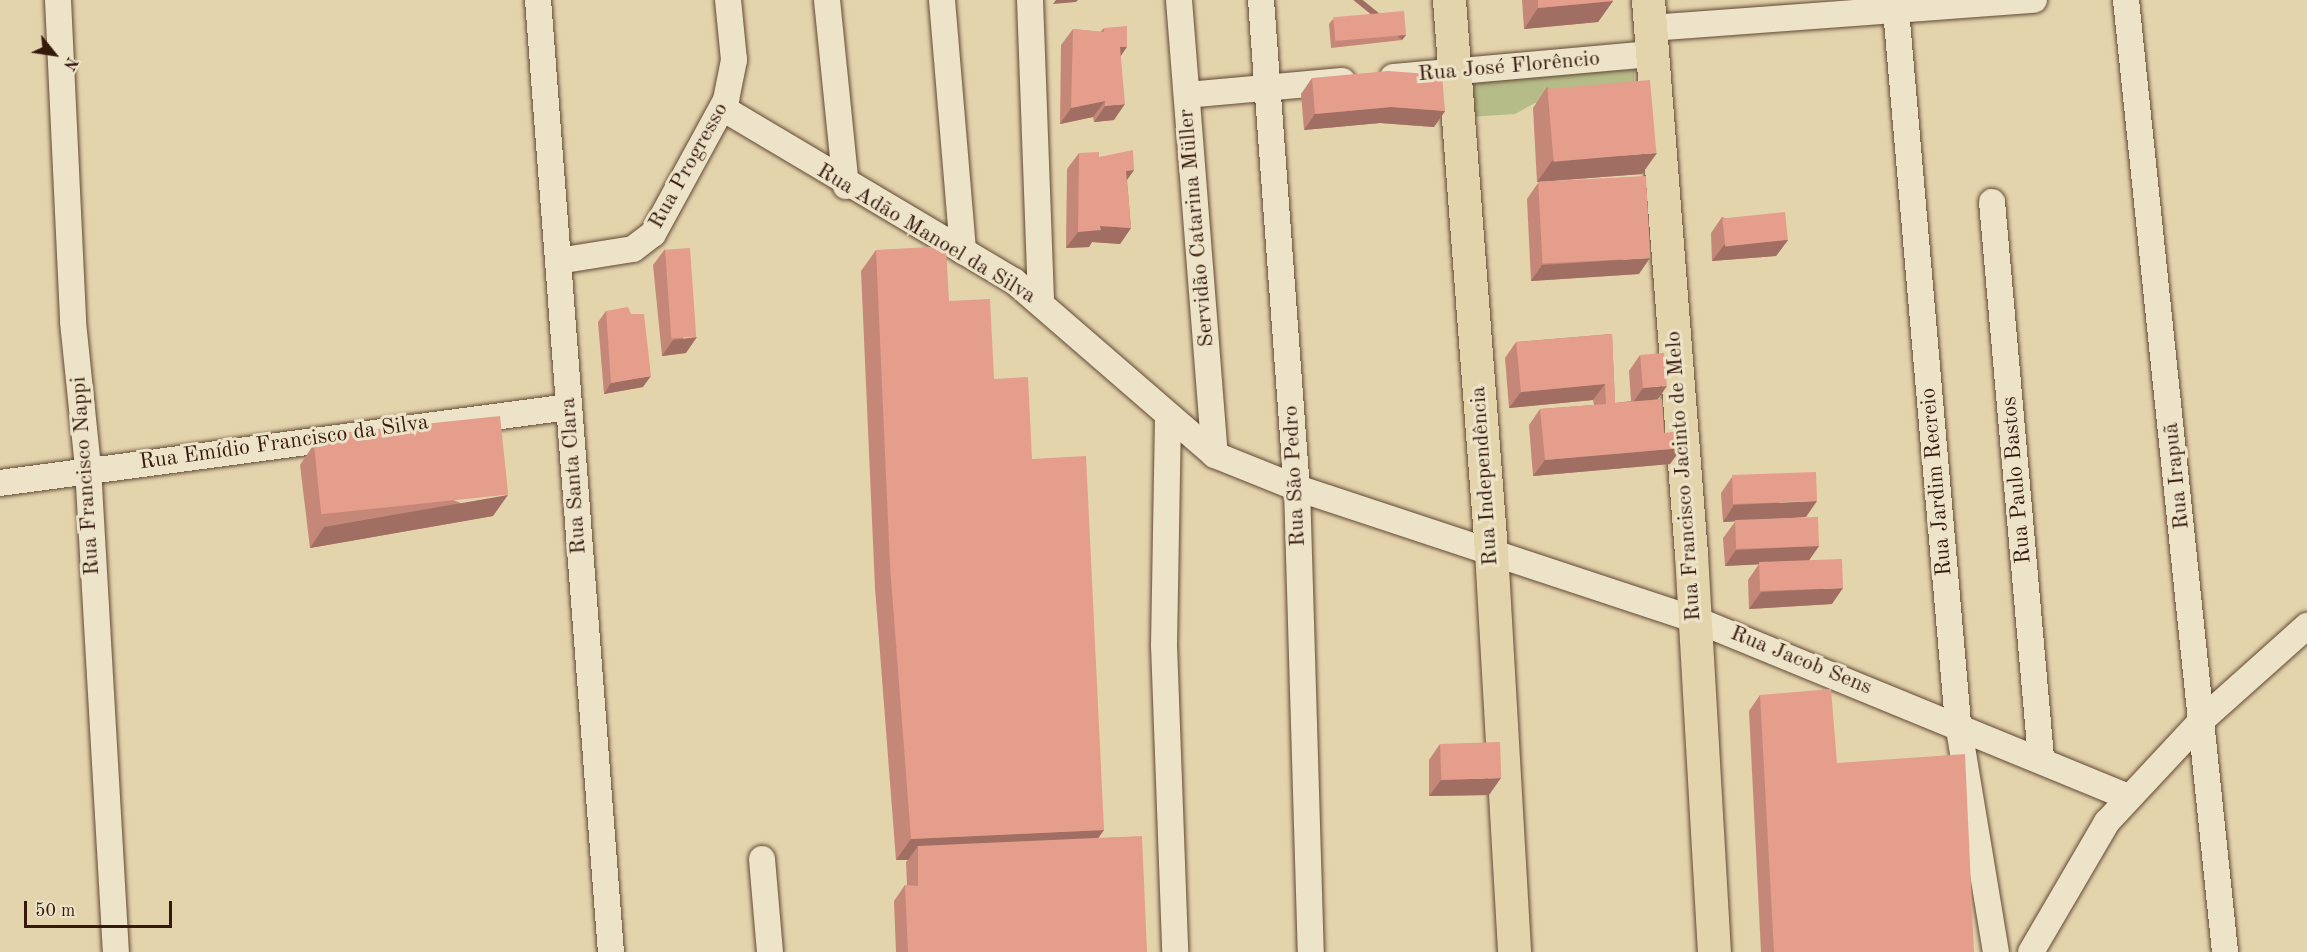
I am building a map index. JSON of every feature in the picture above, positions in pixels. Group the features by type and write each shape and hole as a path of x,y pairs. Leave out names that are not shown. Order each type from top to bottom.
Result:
{"main road":[{"name":"Rua Independência","path":"1449,0 1491,550 1514,952"},
{"name":"Rua Francisco Jacinto de Melo","path":"1650,27 1694,619 1714,952"}],"street":[{"name":"Rua Francisco Nappi","path":"58,0 73,322 88,468 116,952"},
{"name":"Rua Santa Clara","path":"538,0 611,952"},
{"name":"Rua Progresso","path":"558,261 633,249 648,239 723,110 734,60 728,0"},
{"path":"827,0 846,186"},
{"path":"942,0 963,251"},
{"path":"1030,0 1041,303"},
{"name":"Servidão Catarina Müller","path":"1179,0 1215,455"},
{"name":"Rua São Pedro","path":"1261,0 1297,488 1311,952"},
{"name":"Rua José Florêncio","path":"1187,95 1455,72 1650,27 2034,0"},
{"name":"Rua Irapuã","path":"2126,0 2203,719 2224,952"},
{"name":"Rua Jardim Recreio","path":"1896,10 1958,723 1996,952"},
{"name":"Rua Adão Manoel da Silva","path":"723,110 846,186 963,251 1041,303 1168,417 1215,455 1297,488"},
{"name":"Rua Paulo Bastos","path":"1992,202 2041,758"},
{"name":"Rua Emídio Francisco da Silva","path":"0,483 88,468 569,407"},
{"path":"1168,417 1164,645 1175,952"},
{"name":"Rua Jacob Sens","path":"1297,488 1491,550 1694,619 1958,723 2128,797"},
{"path":"2031,952 2080,861 2128,797 2203,719 2307,626"},
{"path":"762,859 770,952"}],"green space":[{"path":"1634,69 1634,96 1535,103 1515,114 1469,117 1467,83"}],"building":[{"path":"1538,0 1613,0 1613,1 1538,8"},
{"path":"1404,11 1406,35 1335,41 1333,17"},
{"path":"1127,26 1127,47 1120,47 1125,104 1105,106 1105,101 1071,108 1073,29 1104,32 1104,28"},
{"path":"1388,71 1442,75 1445,111 1391,107 1315,114 1312,78"},
{"path":"1650,80 1656,153 1554,162 1547,89"},
{"path":"1133,150 1134,170 1126,171 1131,228 1100,226 1101,230 1078,232 1079,153 1099,152 1099,157"},
{"path":"1646,176 1650,258 1542,264 1538,182"},
{"path":"1785,212 1788,240 1725,246 1722,219"},
{"path":"946,246 949,301 990,299 994,379 1028,377 1032,459 1086,456 1104,830 911,839 890,566 876,250"},
{"path":"690,248 696,337 671,339 665,250"},
{"path":"628,307 631,314 644,314 651,376 611,383 606,311"},
{"path":"1612,334 1615,403 1662,399 1664,433 1680,431 1682,448 1545,460 1540,409 1606,404 1605,384 1521,392 1516,342"},
{"path":"1664,353 1667,386 1643,388 1640,355"},
{"path":"500,416 508,495 321,514 313,436"},
{"path":"1816,472 1817,501 1733,504 1732,475"},
{"path":"1818,517 1819,546 1736,549 1735,520"},
{"path":"1842,559 1843,588 1760,591 1759,562"},
{"path":"1831,689 1837,763 1965,754 1974,952 1774,952 1760,695"},
{"path":"1500,742 1501,778 1441,780 1440,744"},
{"path":"1142,836 1147,952 908,952 905,885 918,886 918,846"}]}
